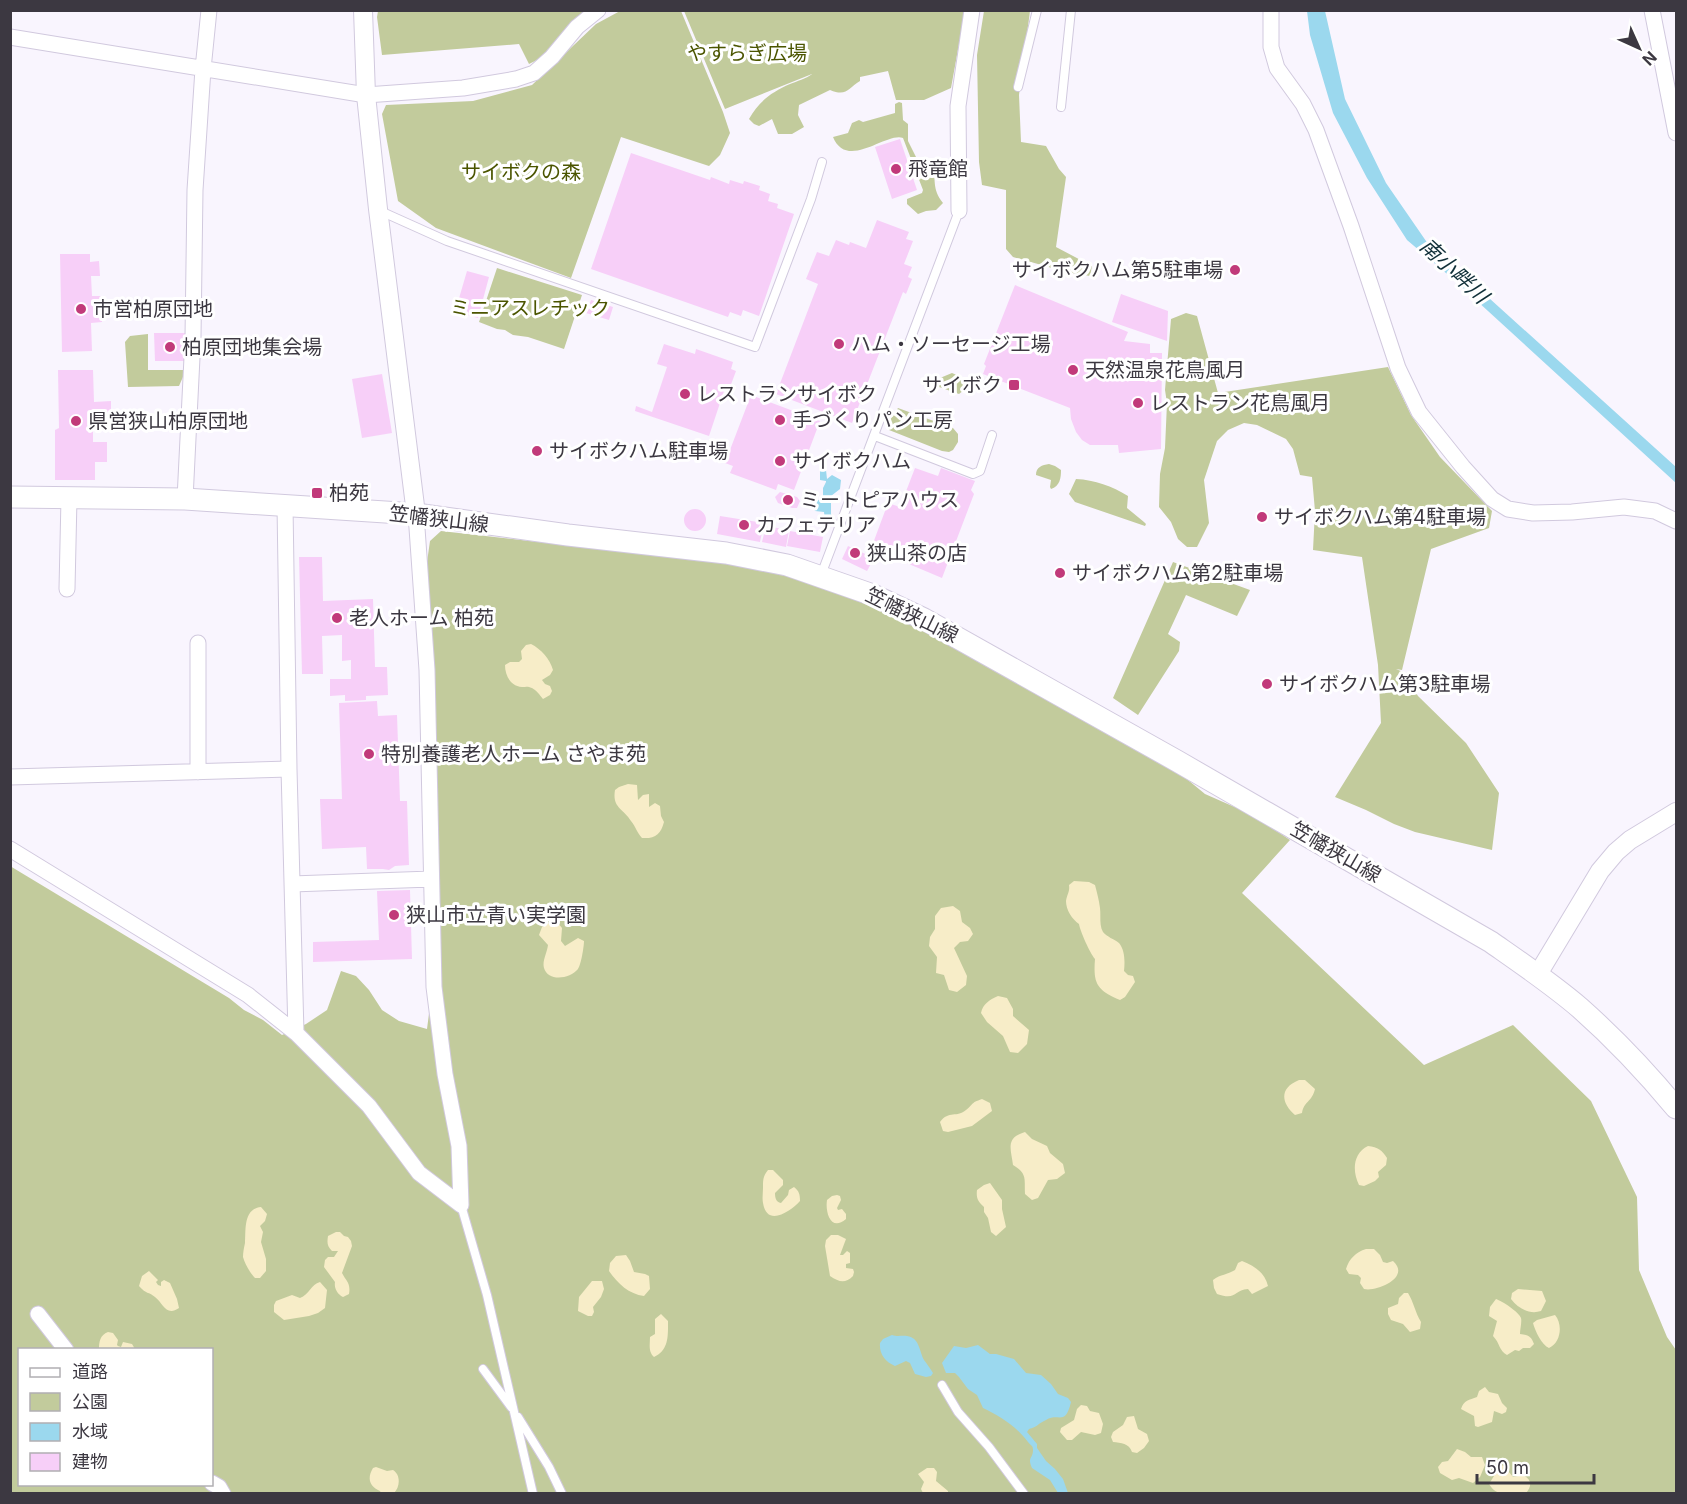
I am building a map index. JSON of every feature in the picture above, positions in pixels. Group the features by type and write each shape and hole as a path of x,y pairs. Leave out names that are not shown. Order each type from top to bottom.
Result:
{"main road":[{"name":"笠幡狭山線","path":"10,497 185,499 416,514 568,535 726,553 787,565 821,576 898,605 1491,942 1538,974 1580,1008 1618,1044 1677,1108"}],"street":[{"path":"185,499 193,337 195,190 209,10"},
{"path":"363,10 366,95 416,514 427,670 434,987 445,1074 459,1146 461,1205"},
{"path":"10,37 366,95 463,88 516,79 534,73 552,57 577,27 598,10"},
{"path":"959,212 958,106 972,10"},
{"path":"1271,10 1271,47 1276,68 1303,104 1316,130 1398,368 1419,412 1434,431 1492,499 1508,509 1533,513 1624,507 1655,511 1677,521"},
{"path":"1652,10 1677,133"},
{"path":"68,589 69,498"},
{"path":"285,505 296,1033"},
{"path":"198,643 198,772"},
{"path":"10,777 290,769"},
{"path":"1538,974 1600,871 1616,852 1646,829 1677,812"},
{"path":"10,849 248,995 296,1033 369,1106 419,1173 461,1205"},
{"path":"292,884 432,879"},
{"path":"38,1314 64,1348"}],"lane":[{"path":"1018,87 1037,10"},
{"path":"1061,107 1071,10"},
{"path":"378,209 447,241 755,347 811,199 822,162"},
{"path":"821,576 959,212"},
{"path":"875,436 973,474 980,471 992,435"},
{"path":"461,1205 487,1295 533,1494"},
{"path":"483,1369 514,1411 549,1467 562,1494"},
{"path":"942,1385 958,1412 989,1447 1024,1494"}],"green space":[{"path":"407,10 410,12 593,11 541,58 529,64 519,44 382,55 378,11"},
{"name":"サイボクの森","path":"620,11 681,11 730,133 720,155 709,166 621,137 571,278 436,228 398,201 382,114 386,105 473,101 532,85 596,24"},
{"name":"やすらぎ広場","path":"684,11 965,11 951,88 924,100 896,100 888,71 860,77 860,81 847,91 840,93 830,90 799,105 798,115 804,127 792,134 778,134 772,119 759,126 749,119 757,107 772,94 812,74 725,109"},
{"path":"984,11 1030,11 1019,95 1021,142 1046,146 1066,177 1056,247 1092,266 1090,276 1066,272 1013,257 1006,249 1006,190 982,185 979,162 977,55"},
{"path":"902,103 903,120 908,124 908,141 916,157 932,163 936,188 943,203 936,210 918,214 907,204 907,199 922,193 923,190 903,138 887,140 857,151 847,151 839,147 833,137 848,133 852,123 859,120 863,122 895,113 895,104"},
{"name":"ミニアスレチック","path":"497,268 582,295 564,349 528,337 513,335 505,330 479,322"},
{"path":"1186,313 1197,316 1218,393 1388,367 1411,415 1440,457 1492,511 1489,528 1431,549 1402,670 1396,669 1403,672 1418,696 1466,743 1499,793 1492,850 1415,832 1335,797 1381,723 1378,665 1362,557 1313,550 1315,511 1312,477 1300,475 1293,449 1286,439 1257,425 1244,423 1228,430 1217,441 1204,480 1209,523 1197,547 1187,547 1178,539 1171,522 1159,507 1160,474 1165,448 1167,403 1165,390 1171,319"},
{"path":"148,334 148,370 186,370 179,386 128,387 125,342 130,336"},
{"path":"952,373 959,376 965,384 964,390 959,394 939,387 940,378"},
{"path":"898,408 953,428 958,434 958,442 953,450 942,451 889,430 890,420"},
{"path":"1049,464 1061,470 1058,484 1051,489 1051,480 1036,475 1040,467"},
{"path":"1076,479 1103,484 1128,496 1127,508 1146,524 1145,526 1075,502 1069,494"},
{"path":"441,531 732,564 818,583 872,606 908,618 1177,771 1205,794 1255,816 1290,840 1242,893 1424,1065 1513,1025 1591,1101 1637,1197 1639,1270 1667,1337 1676,1350 1676,1493 11,1493 10,866 229,998 282,1035 306,1024 327,1010 341,971 356,976 369,990 382,1010 399,1021 427,1029 430,1006 426,569 430,541"},
{"path":"1173,562 1250,590 1237,616 1186,595 1168,634 1180,642 1179,651 1138,715 1113,698"}],"sand":[{"path":"531,644 545,655 553,670 542,680 550,686 552,691 543,699 532,688 514,685 506,673 505,665 510,662 519,662 522,659 521,651 526,645"},
{"path":"628,784 637,785 638,800 643,795 649,794 649,807 655,803 660,806 664,822 659,833 654,837 642,838 615,801 615,790"},
{"path":"1074,881 1089,882 1095,885 1102,929 1121,946 1124,971 1133,976 1135,982 1125,997 1120,1000 1106,993 1098,985 1095,975 1095,959 1079,924 1068,911 1066,901 1069,885"},
{"path":"953,906 960,911 962,922 970,928 973,934 968,941 960,942 954,948 967,976 966,985 957,992 949,990 944,975 936,973 937,957 929,946 930,937 935,929 935,916 941,908"},
{"path":"557,922 562,928 561,941 565,946 578,938 584,941 578,969 570,975 559,978 550,975 544,968 548,945 539,935 542,927"},
{"path":"998,996 1007,998 1013,1009 1013,1016 1029,1030 1027,1044 1018,1053 1010,1052 1003,1036 987,1022 981,1013 987,1003"},
{"path":"1299,1080 1305,1080 1315,1089 1302,1113 1295,1115 1287,1106 1284,1096 1288,1087"},
{"path":"982,1099 990,1103 992,1111 972,1126 948,1132 943,1131 940,1122 943,1118 959,1114"},
{"path":"1025,1132 1032,1139 1047,1146 1050,1153 1063,1164 1065,1173 1057,1179 1048,1180 1038,1198 1032,1200 1025,1194 1024,1177 1021,1171 1013,1165 1011,1149 1014,1137"},
{"path":"1368,1146 1379,1149 1387,1158 1386,1165 1378,1172 1379,1177 1364,1186 1359,1185 1357,1180 1355,1163 1359,1153"},
{"path":"768,1170 773,1170 783,1180 783,1185 775,1193 778,1202 781,1203 789,1190 794,1187 798,1191 800,1201 780,1215 769,1215 765,1211 763,1180"},
{"path":"990,1183 1002,1200 1006,1227 996,1236 991,1232 984,1207 977,1195 977,1190"},
{"path":"837,1195 841,1200 837,1208 842,1209 846,1214 846,1219 836,1223 828,1215 827,1200"},
{"path":"261,1207 267,1214 260,1226 263,1232 261,1242 266,1259 266,1271 260,1278 255,1278 246,1265 243,1253 248,1216"},
{"path":"336,1232 348,1237 352,1246 342,1273 349,1285 349,1294 343,1297 338,1293 335,1282 324,1267 325,1260 328,1257 334,1257 338,1251 332,1251 328,1243 328,1236"},
{"path":"831,1235 838,1235 846,1239 840,1255 847,1251 850,1253 850,1263 846,1264 846,1268 853,1269 854,1272 853,1276 845,1281 839,1281 830,1276 825,1246 826,1240"},
{"path":"1366,1249 1374,1249 1383,1262 1393,1261 1397,1267 1398,1273 1395,1278 1384,1286 1364,1289 1360,1283 1361,1278 1358,1275 1349,1274 1346,1269 1356,1254"},
{"path":"626,1255 634,1272 649,1276 650,1289 644,1296 624,1288 609,1271 610,1263 616,1256"},
{"path":"1242,1261 1259,1270 1268,1286 1252,1294 1248,1289 1232,1296 1217,1294 1213,1280 1235,1270 1238,1263"},
{"path":"149,1271 158,1280 156,1282 158,1285 161,1286 164,1280 170,1283 179,1308 168,1310 139,1286 142,1276"},
{"path":"592,1281 602,1281 604,1289 593,1307 592,1316 588,1316 578,1311 579,1297"},
{"path":"320,1282 327,1290 325,1308 318,1313 284,1320 274,1312 276,1301 292,1295 300,1298"},
{"path":"1518,1289 1542,1291 1546,1301 1541,1311 1528,1311 1520,1308 1511,1299 1512,1293"},
{"path":"1404,1293 1408,1293 1421,1322 1420,1329 1410,1332 1403,1324 1391,1320 1388,1314 1388,1308 1398,1304 1399,1298"},
{"path":"1496,1299 1520,1316 1520,1334 1532,1339 1534,1344 1530,1348 1515,1350 1507,1355 1502,1351 1493,1336 1497,1321 1489,1316 1490,1307"},
{"path":"661,1314 668,1321 668,1337 663,1351 654,1357 650,1350 650,1337 655,1334 655,1319"},
{"path":"1555,1315 1558,1319 1560,1333 1556,1342 1549,1348 1539,1337 1533,1323"},
{"path":"105,1333 113,1333 118,1340 118,1346 121,1347 123,1342 132,1344 134,1348 99,1348"},
{"path":"1485,1387 1489,1392 1498,1394 1507,1408 1502,1414 1494,1411 1492,1422 1478,1427 1475,1426 1474,1416 1461,1409 1465,1402 1477,1397 1479,1391"},
{"path":"1081,1405 1087,1406 1090,1411 1099,1413 1103,1424 1101,1433 1095,1435 1081,1432 1072,1440 1067,1440 1060,1432 1061,1428 1074,1420 1077,1409"},
{"path":"1134,1416 1138,1429 1147,1434 1149,1441 1137,1453 1132,1452 1124,1444 1113,1442 1111,1437 1113,1432 1123,1425 1127,1417"},
{"path":"1457,1449 1471,1457 1482,1457 1485,1465 1480,1477 1473,1483 1459,1478 1452,1480 1440,1473 1438,1467 1442,1462 1448,1461"},
{"path":"1501,1465 1513,1477 1523,1475 1528,1479 1530,1486 1526,1493 1505,1494 1492,1488 1489,1484 1497,1467"},
{"path":"376,1467 396,1472 399,1481 394,1493 381,1493 371,1484 370,1475"},
{"path":"927,1468 934,1468 937,1472 936,1481 948,1493 923,1493 921,1489 924,1482 918,1474"}],"water":[{"name":"南小畔川","path":"1307,11 1325,11 1345,99 1386,183 1426,241 1676,467 1676,483 1453,279 1407,240 1367,178 1333,113 1310,35"},
{"path":"820,470 826,470 827,479 832,475 841,480 840,489 831,496 833,518 831,523 825,520 824,512 815,511 812,506 823,496 826,481 820,480"},
{"path":"892,1335 914,1339 933,1373 931,1376 915,1374 910,1363 906,1361 895,1366 886,1360 880,1343"},
{"path":"978,1345 990,1354 1014,1359 1026,1373 1041,1375 1058,1394 1068,1398 1071,1402 1064,1417 1043,1421 1027,1432 1046,1461 1063,1479 1068,1493 1058,1493 1050,1480 1032,1468 1030,1460 1033,1447 1019,1431 1002,1418 983,1408 977,1395 968,1389 955,1373 946,1373 942,1363 954,1346 966,1348"}],"building":[{"name":"飛竜館","path":"900,139 917,190 892,199 875,147"},
{"path":"631,153 710,180 711,177 729,184 730,180 760,186 759,190 770,194 768,201 778,204 777,208 794,214 759,316 743,310 741,316 730,312 728,317 591,269"},
{"name":"ハム・ソーセージ工場","path":"877,220 909,232 906,239 913,241 904,264 912,267 908,277 912,279 906,294 903,292 852,423 776,394 818,284 806,279 817,252 829,256 836,240 866,248"},
{"name":"市営柏原団地","path":"60,254 90,254 90,262 99,261 100,276 91,276 92,296 101,296 102,322 91,323 92,351 62,352"},
{"path":"467,271 489,277 478,318 455,312"},
{"name":"天然温泉花鳥風月","path":"1015,285 1128,332 1124,341 1150,344 1150,353 1162,353 1161,449 1119,453 1118,445 1090,445 1076,432 1070,408 983,374 986,366 984,364"},
{"path":"1121,294 1168,311 1167,341 1112,322"},
{"path":"591,300 613,307 609,320 586,313"},
{"name":"柏原団地集会場","path":"154,333 185,333 185,361 155,361"},
{"path":"664,344 695,354 696,349 733,362 731,369 736,371 729,390 725,388 709,436 635,411 636,406 652,412 667,367 657,364"},
{"name":"県営狭山柏原団地","path":"58,370 93,370 94,402 111,401 111,414 93,414 93,442 107,442 107,462 95,462 95,480 55,480 55,430 59,428"},
{"path":"382,374 392,433 362,438 352,379"},
{"path":"751,395 820,421 794,490 778,484 776,490 730,473 733,466 725,463"},
{"path":"915,468 938,476 941,468 975,481 971,490 974,494 942,578 897,559 899,556 872,546 888,503 900,507"},
{"name":"ミートピアハウス","path":"780,492 797,497 800,501 797,508 778,503 775,497"},
{"path":"695,509 703,512 706,520 703,528 695,531 687,528 684,520 687,512"},
{"path":"720,516 764,523 760,542 717,534"},
{"path":"766,526 789,530 786,547 762,542"},
{"path":"790,531 823,537 820,552 787,546"},
{"path":"848,546 874,558 867,571 842,559"},
{"name":"老人ホーム 柏苑","path":"299,557 322,557 323,601 373,599 375,667 387,667 388,695 366,696 366,700 345,701 345,695 330,696 330,679 351,679 351,660 342,661 342,635 322,636 323,674 302,674"},
{"name":"特別養護老人ホーム さやま苑","path":"377,701 378,716 397,715 400,801 407,801 409,865 395,866 389,870 367,869 366,847 322,849 320,799 342,799 339,703"},
{"name":"狭山市立青い実学園","path":"410,890 412,959 313,962 313,942 379,940 377,891"}],"place":[{"name":"飛竜館","path":"896,169"},
{"name":"サイボクハム第5駐車場","path":"1235,270"},
{"name":"市営柏原団地","path":"81,309"},
{"name":"ハム・ソーセージ工場","path":"839,344"},
{"name":"柏原団地集会場","path":"170,347"},
{"name":"天然温泉花鳥風月","path":"1073,370"},
{"name":"サイボク","path":"1014,385"},
{"name":"レストランサイボク","path":"685,394"},
{"name":"レストラン花鳥風月","path":"1138,403"},
{"name":"手づくりパン工房","path":"780,420"},
{"name":"県営狭山柏原団地","path":"76,421"},
{"name":"サイボクハム駐車場","path":"537,451"},
{"name":"サイボクハム","path":"780,461"},
{"name":"柏苑","path":"317,493"},
{"name":"ミートピアハウス","path":"788,500"},
{"name":"サイボクハム第4駐車場","path":"1262,517"},
{"name":"カフェテリア","path":"744,525"},
{"name":"狭山茶の店","path":"855,553"},
{"name":"サイボクハム第2駐車場","path":"1060,573"},
{"name":"老人ホーム 柏苑","path":"337,618"},
{"name":"サイボクハム第3駐車場","path":"1267,684"},
{"name":"特別養護老人ホーム さやま苑","path":"369,754"},
{"name":"狭山市立青い実学園","path":"394,915"}]}
